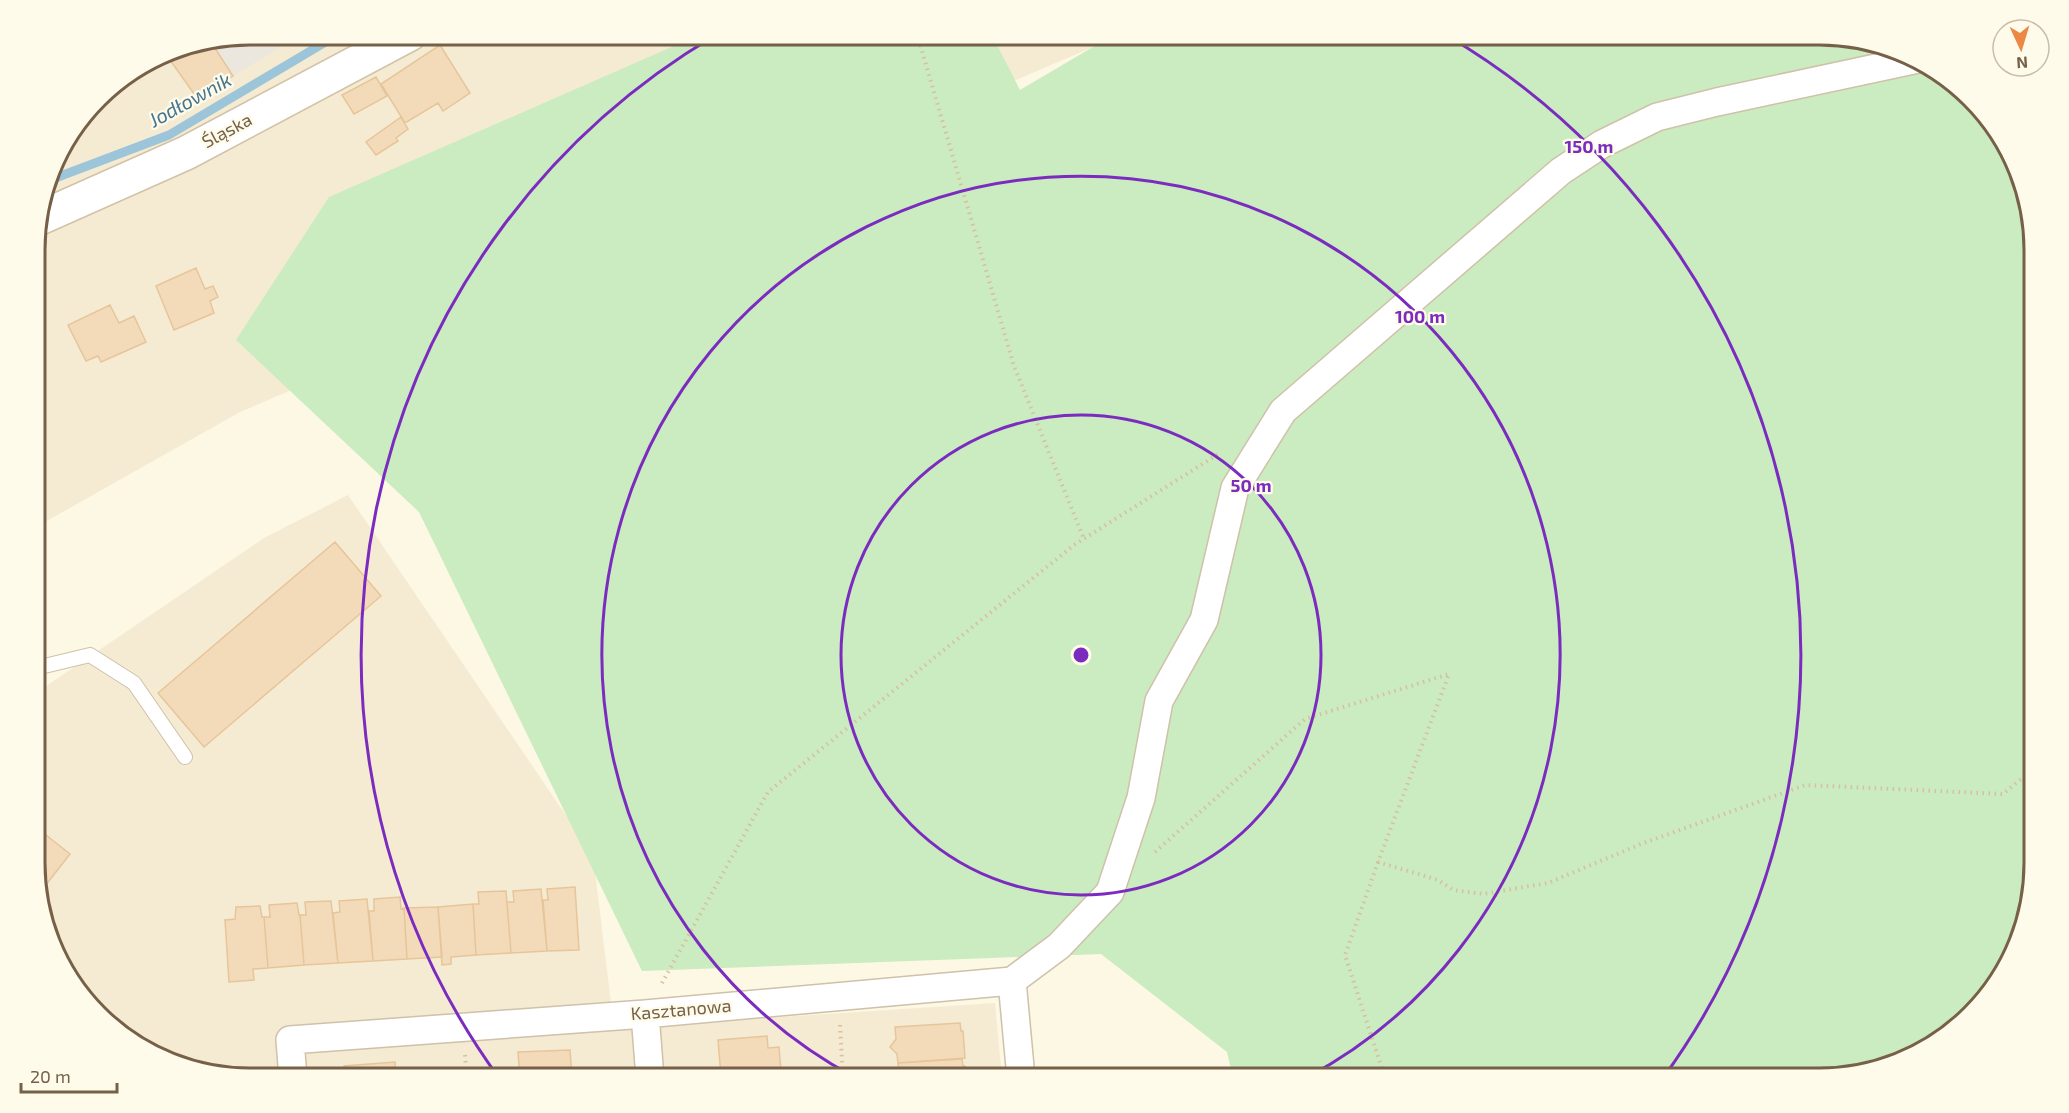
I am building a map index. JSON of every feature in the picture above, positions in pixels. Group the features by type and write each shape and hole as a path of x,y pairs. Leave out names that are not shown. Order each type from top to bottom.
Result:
{"street":[{"name":"Śląska","path":"49,214 186,153 389,45"},
{"path":"1020,1068 1012,981 1059,946 1110,892 1140,798 1159,700 1204,620 1235,488 1283,411 1561,171 1602,144 1657,117 1717,102 1903,63"},
{"name":"Kasztanowa","path":"292,1068 290,1040 645,1014 1012,981"},
{"path":"645,1014 649,1068"}],"lane":[{"path":"45,666 90,654 134,683 186,757"}],"path":[{"path":"919,45 1014,366 1083,539"},
{"path":"645,1014 768,792 1074,544 1227,449"},
{"path":"1155,852 1305,719 1449,674 1345,955 1382,1068"},
{"path":"1378,862 1438,880 1453,890 1483,894 1548,883 1641,844 1805,785 2003,794 2024,776"},
{"path":"838,996 842,1068"}],"shaded area":[{"path":"236,45 1098,45 240,412 45,522 45,236 52,197 66,159 87,125 125,87 147,72 171,61 210,49"},
{"path":"236,45 284,45 197,98 171,61 210,49"},
{"path":"348,495 593,855 614,1028 995,1003 1001,1068 236,1068 184,1057 136,1034 105,1008 87,988 72,966 52,916 45,863 45,687 264,538"}],"green space":[{"path":"676,45 997,45 1020,90 1096,45 1819,45 1872,52 1898,61 1933,79 1964,105 1997,147 2008,171 2017,197 2024,250 2024,863 2022,890 2013,929 1990,977 1973,998 1933,1034 1910,1047 1885,1057 1833,1068 1231,1068 1227,1052 1101,954 642,971 419,512 236,340 329,197"}],"building":[{"path":"440,45 470,93 443,111 438,103 405,123 381,84"},
{"path":"215,48 233,76 197,98 171,61"},
{"path":"376,77 387,96 354,114 342,95"},
{"path":"401,117 408,129 396,138 398,141 376,155 366,142"},
{"path":"196,268 205,289 213,286 218,297 210,301 214,313 174,330 156,286"},
{"path":"110,305 119,323 134,316 146,342 101,362 98,356 86,361 68,325"},
{"path":"335,542 381,596 204,747 158,693"},
{"path":"45,834 70,854 47,884"},
{"path":"575,887 579,950 547,951 543,900 548,900 547,889"},
{"path":"541,889 547,951 511,953 507,902 514,902 513,891"},
{"path":"506,891 511,953 476,955 473,904 479,904 478,892"},
{"path":"400,897 401,909 404,908 407,959 373,961 369,911 374,911 374,899"},
{"path":"367,899 373,961 338,963 333,913 340,912 339,901"},
{"path":"331,901 338,963 304,965 300,915 306,915 305,902"},
{"path":"297,903 304,965 268,968 264,917 270,917 269,905"},
{"path":"473,904 476,955 451,957 451,964 442,965 438,907"},
{"path":"260,906 262,917 264,917 268,968 253,969 254,980 229,982 225,920 235,919 236,907"},
{"path":"438,907 442,957 407,959 404,908"},
{"path":"960,1023 961,1031 963,1031 965,1058 898,1063 897,1054 890,1047 896,1039 895,1027"},
{"path":"767,1036 768,1048 779,1047 781,1068 720,1068 718,1040"},
{"path":"570,1050 571,1068 519,1068 518,1052"},
{"path":"962,1059 965,1068 898,1068 898,1063"},
{"path":"395,1062 395,1068 344,1068 344,1066"}],"waterway":[{"name":"Jodłownik","path":"59,177 169,135 320,45"}]}
